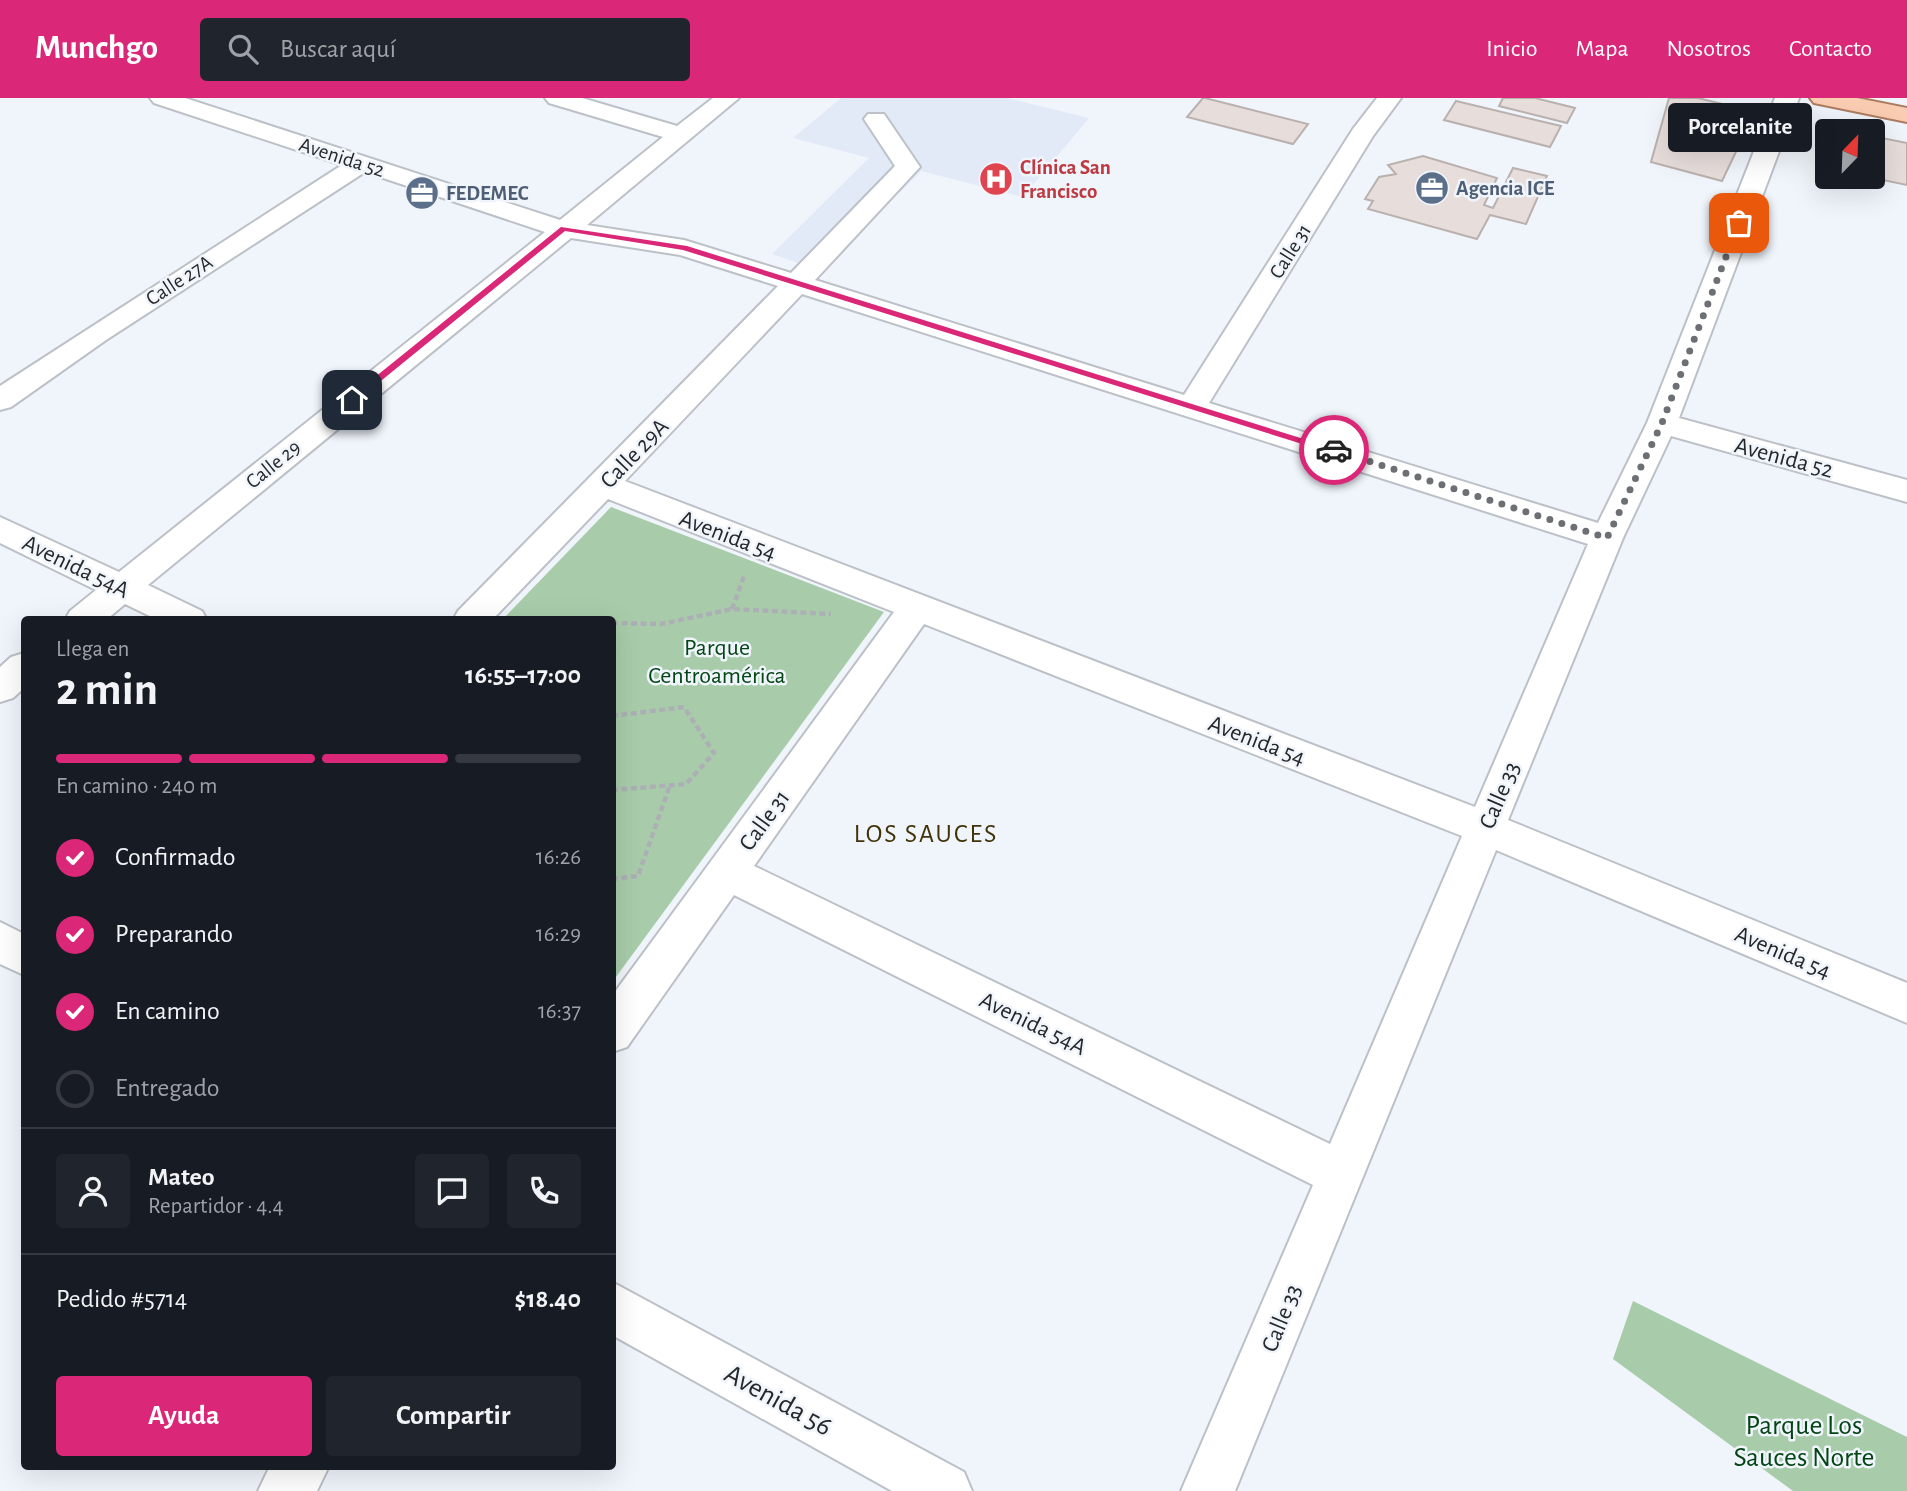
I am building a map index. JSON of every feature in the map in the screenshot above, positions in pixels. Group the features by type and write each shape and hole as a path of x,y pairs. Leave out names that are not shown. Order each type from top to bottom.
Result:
{"main road":[{"path":"1822,98 1907,115"}],"street":[{"name":"Avenida 52","path":"162,98 232,111 361,164 564,229 684,248 1193,405 1607,538"},
{"path":"557,98 681,135"},
{"name":"Calle 29","path":"87,616 727,98"},
{"name":"Calle 31","path":"1193,405 1362,134 1389,98"},
{"name":"Calle 33","path":"1208,1491 1607,538 1662,423 1787,98"},
{"name":"Calle 29A","path":"474,616 908,167 876,119"},
{"name":"Calle 27A","path":"0,400 96,334 361,164"},
{"name":"Avenida 52","path":"1662,423 1907,491"},
{"name":"Avenida 54","path":"603,485 1485,828 1907,1003"},
{"name":"Avenida 54A","path":"0,529 181,616"},
{"name":"Calle 31","path":"616,1026 916,608"},
{"path":"0,688 21,670"},
{"name":"Avenida 54A","path":"727,872 1339,1173"},
{"path":"0,942 21,954"},
{"name":"Avenida 56","path":"616,1309 945,1491"},
{"path":"285,1491 300,1470"}],"path":[{"path":"732,609 745,572"},
{"path":"616,622 661,624 732,609 804,615 844,614"},
{"path":"616,716 684,707 714,753 686,784 616,790"},
{"path":"616,879 638,876 670,785"}],"shaded area":[{"name":"Clínica San Francisco","path":"841,98 1007,98 1089,118 1023,197 921,171 899,193 885,188 813,268 772,254 869,158 793,138"}],"green space":[{"name":"Parque Centroamérica","path":"611,507 884,612 616,977 616,616 506,616"},
{"name":"Parque Los Sauces Norte","path":"1633,1301 1907,1437 1907,1491 1793,1491 1613,1359"}],"building":[{"path":"1203,98 1308,124 1293,144 1187,117"},
{"path":"1503,98 1535,98 1575,108 1567,123 1499,106"},
{"path":"1669,98 1698,98 1755,112 1722,181 1651,162"},
{"path":"1456,101 1561,126 1550,147 1444,120"},
{"path":"1885,139 1907,143 1907,185 1885,180"},
{"name":"Agencia ICE","path":"1423,156 1497,178 1484,205 1493,208 1513,168 1547,176 1526,224 1490,215 1477,239 1368,209 1373,201 1365,199 1379,177 1396,174 1388,165"}],"way so far":[{"path":"1334,450 1607,538 1662,423 1739,223"}],"place":[{"name":"Clínica San Francisco","path":"996,179"},
{"name":"Agencia ICE","path":"1432,188"},
{"name":"FEDEMEC","path":"422,193"},
{"name":"Porcelanite","path":"1739,223"}],"district":[{"name":"LOS SAUCES","path":"926,833"}],"route":[{"path":"352,400 564,229 684,248 1334,450"}]}
